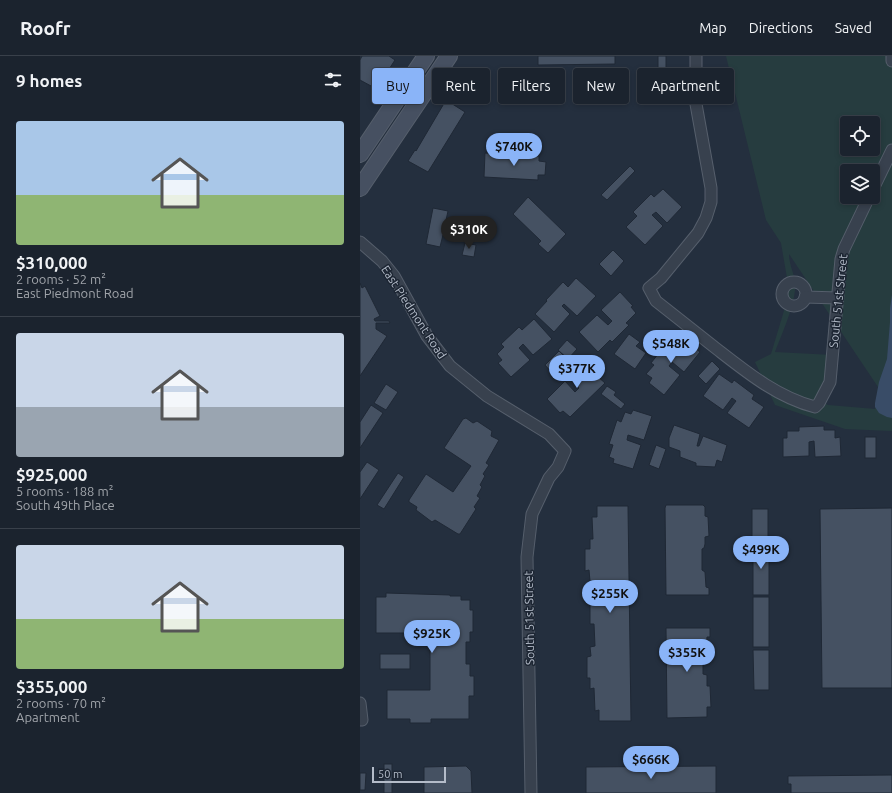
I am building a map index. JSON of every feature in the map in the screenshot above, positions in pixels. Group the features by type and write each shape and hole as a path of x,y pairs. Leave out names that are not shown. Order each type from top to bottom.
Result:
{"main road":[{"path":"360,154 426,56"},
{"path":"360,188 449,56"}],"street":[{"name":"South 51st Street","path":"696,56 696,104 711,188 711,202 706,218 698,233 661,278 649,288 656,301 743,370 768,386 803,404 815,407 820,403 830,382 841,260 844,249 866,204"},
{"path":"892,56 892,62"},
{"path":"880,175 892,150"},
{"name":"East Piedmont Road","path":"360,242 382,261 394,276 427,336 450,366 487,396 549,434 565,451"},
{"path":"805,297 838,298"},
{"name":"South 51st Street","path":"531,793 527,557 532,514 549,478 558,467 565,451"},
{"path":"360,702 361,720"}],"green space":[{"path":"726,56 892,56 892,431 845,429 775,405 755,362 771,354 786,304 788,284 781,243 766,220 734,89 734,68 729,68","holes":["789,254 878,387 875,409 828,405 821,401 833,355 775,352 794,298 795,282"]}],"water":[{"path":"892,295 892,418 879,413 875,407 875,403 879,382 887,359"}],"building":[{"path":"362,56 389,56 395,60 390,68 372,68 371,86 360,80 360,60"},
{"path":"538,56 615,56 615,64 538,65"},
{"path":"658,56 666,56 666,68 658,68"},
{"path":"444,104 452,104 465,112 428,172 408,161 415,150 416,151"},
{"path":"485,153 539,156 539,161 546,162 545,175 538,175 538,180 484,177"},
{"path":"630,166 635,171 607,200 601,195"},
{"path":"663,189 682,207 667,223 656,212 652,215 663,226 645,245 626,227 637,216 633,212 651,194 654,197"},
{"path":"528,197 566,234 548,253 538,244 541,241 513,214"},
{"path":"433,208 448,211 445,225 449,225 447,236 443,235 440,247 426,244"},
{"path":"465,243 476,245 474,257 462,255"},
{"path":"613,250 624,261 611,276 599,264"},
{"path":"576,278 596,296 577,316 564,304 562,306 570,314 554,332 535,314 563,282 568,287"},
{"path":"360,283 362,288 365,286 380,316 374,319 375,321 389,321 390,323 376,323 376,329 387,336 360,376"},
{"path":"620,292 633,306 631,307 636,313 626,323 629,325 612,342 610,340 598,352 579,332 597,315 608,325 612,321 601,310"},
{"path":"534,319 552,339 533,355 523,344 519,348 530,360 511,377 498,363 502,360 497,354 504,347 501,344 519,327 522,330"},
{"path":"629,334 640,342 636,346 646,353 635,369 614,354"},
{"path":"679,335 700,352 684,372 672,362 669,366 680,375 664,395 649,383 652,378 646,374 654,365 651,363 666,344 670,347"},
{"path":"567,340 577,349 568,359 558,350"},
{"path":"559,351 566,358 552,373 545,365"},
{"path":"587,358 601,372 597,376 605,383 570,417 563,411 560,413 547,399 565,381 575,392 579,388 568,377"},
{"path":"712,361 720,369 706,384 698,376"},
{"path":"719,374 732,383 734,380 754,395 752,399 764,407 749,428 727,413 736,401 732,398 723,410 703,396"},
{"path":"386,384 398,392 386,410 374,403"},
{"path":"607,386 616,392 614,395 625,404 621,409 601,394"},
{"path":"371,405 383,413 360,448 360,422"},
{"path":"633,410 652,416 644,440 628,435 627,440 641,445 633,469 613,463 614,459 609,457 613,445 609,444 617,420 621,422 625,412 631,414"},
{"path":"466,418 473,423 477,421 492,431 491,436 499,440 486,463 489,465 483,474 485,476 480,485 482,487 477,496 480,498 474,507 476,509 460,534 458,534 435,520 432,522 416,510 417,507 409,502 409,500 426,474 453,492 471,466 444,448 463,419"},
{"path":"674,425 700,434 697,446 699,446 703,436 727,445 722,462 717,460 715,467 696,466 696,463 680,457 680,451 669,447 669,438"},
{"path":"824,426 824,430 835,430 835,438 840,437 841,456 815,457 814,441 809,442 809,456 783,457 783,438 787,438 787,431 799,431 799,427"},
{"path":"865,437 876,437 876,458 865,458"},
{"path":"656,445 666,449 659,469 649,465"},
{"path":"367,462 379,470 360,499 360,472"},
{"path":"398,473 404,477 384,509 377,505"},
{"path":"666,505 703,505 705,507 705,516 708,517 709,536 705,537 704,548 702,549 702,570 705,572 706,587 709,588 709,595 666,595"},
{"path":"597,506 628,506 631,721 599,721 599,710 595,711 594,688 590,689 590,678 587,678 587,657 591,656 590,647 595,646 594,624 590,624 590,603 595,603 595,581 590,581 589,570 585,571 585,549 590,549 590,539 593,539 592,517 597,517"},
{"path":"892,508 892,688 822,688 820,509"},
{"path":"752,509 768,509 768,544 752,544"},
{"path":"753,546 769,546 769,595 753,595"},
{"path":"386,593 450,595 461,596 461,600 470,600 470,610 473,610 473,632 470,632 470,642 466,642 466,664 470,664 470,676 474,676 474,696 469,696 469,719 431,719 431,723 410,723 410,719 387,719 387,690 430,690 430,633 376,633 376,597 386,597"},
{"path":"753,597 769,597 769,647 753,647"},
{"path":"666,628 710,628 710,637 707,637 706,653 703,653 703,674 707,675 707,686 710,686 711,707 707,707 707,717 667,718"},
{"path":"753,650 769,650 769,690 754,690"},
{"path":"380,654 410,654 410,669 380,669"},
{"path":"384,764 392,764 392,793 384,793"},
{"path":"466,766 471,771 472,793 424,793 424,767"},
{"path":"716,766 716,793 586,793 586,767"},
{"path":"360,773 366,773 365,790 360,790"},
{"path":"892,775 892,793 791,793 791,784 788,784 788,776"}]}
